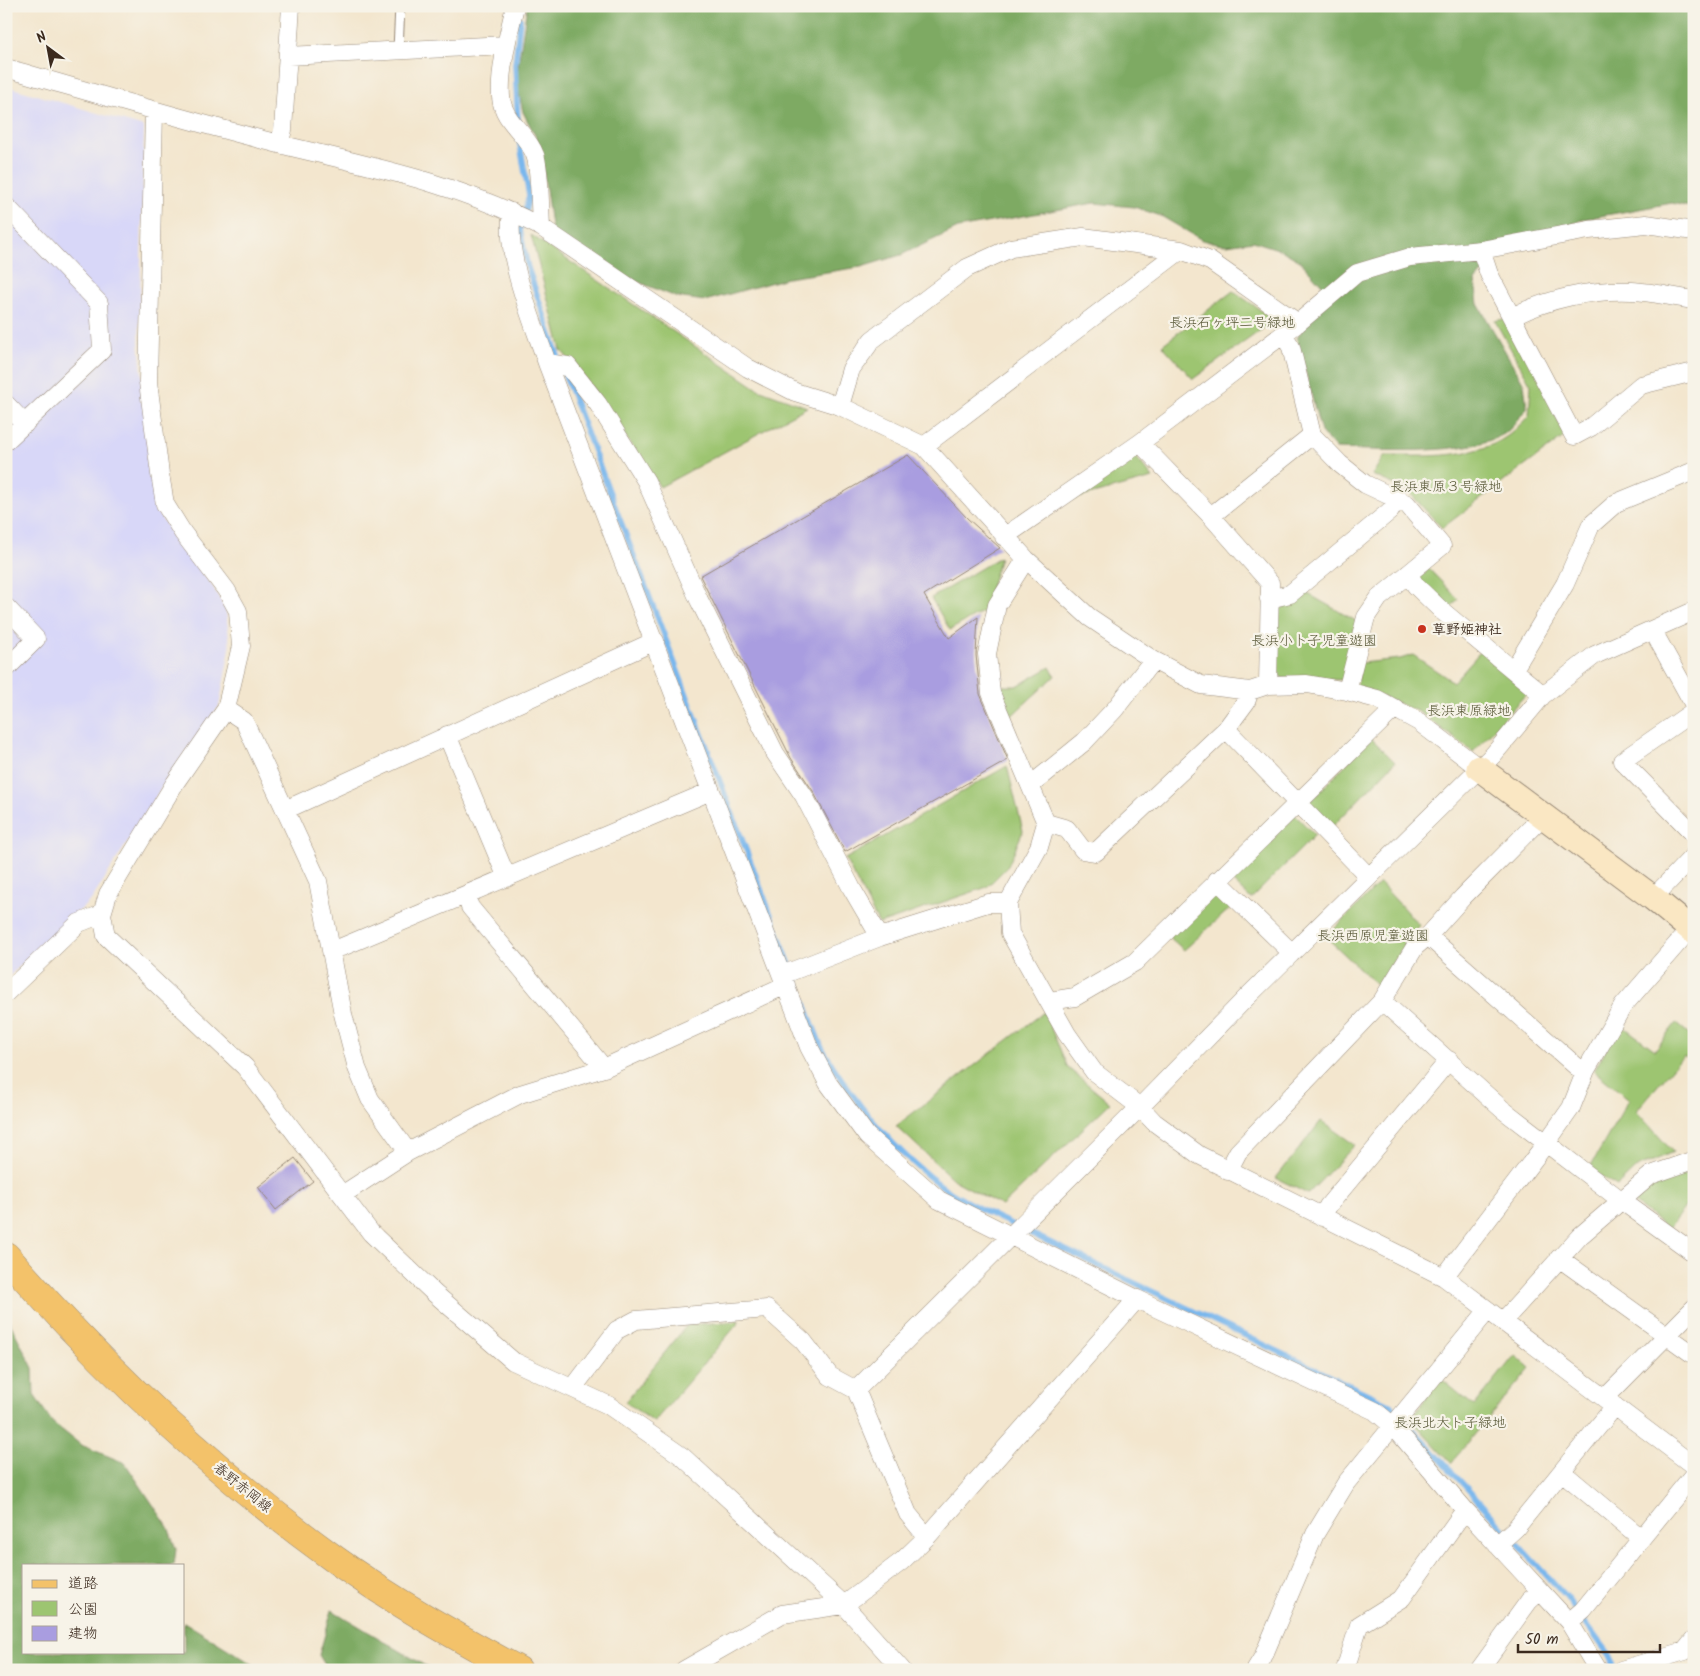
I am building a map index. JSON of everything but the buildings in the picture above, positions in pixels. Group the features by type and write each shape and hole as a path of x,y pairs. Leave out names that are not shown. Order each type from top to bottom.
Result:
{"main road":[{"name":"春野赤岡線","path":"6,1256 104,1364 222,1472 334,1559 453,1635 518,1670"}],"street":[{"path":"279,144 283,130 291,6"},
{"path":"515,6 506,45 501,97 508,120 527,140 536,156 525,219"},
{"path":"288,56 506,45"},
{"path":"6,68 154,111 279,144 408,174 459,190 525,219 748,368 795,392 840,406 924,446 1004,537 1026,559 1089,617 1153,660 1201,685 1250,691 1268,685 1307,684 1347,691 1377,699 1419,722 1653,898 1692,931 1623,1006 1586,1070 1571,1108 1444,1277"},
{"path":"154,111 148,382 165,504 183,533 227,591 238,611 241,646 226,709 175,783 108,894 102,914 106,936 245,1067 371,1233 406,1266 513,1361 608,1405 683,1457 844,1605 902,1670"},
{"path":"6,206 99,303 102,350 6,441"},
{"path":"525,219 509,227 514,263 547,363 809,1047 828,1083 867,1136 939,1200 1016,1230 1136,1298 1375,1411 1394,1427 1465,1510 1569,1622 1598,1670"},
{"path":"1004,537 1140,443 1298,323 1357,273 1410,257 1481,250 1589,230 1646,224 1694,231"},
{"path":"840,406 851,369 872,340 967,268 1011,248 1083,237 1181,250 1210,261 1298,323"},
{"path":"924,446 1181,250"},
{"path":"1481,250 1489,274 1574,436 1590,427 1641,385 1694,372"},
{"path":"1512,317 1524,311 1585,293 1632,291 1694,300"},
{"path":"1283,334 1291,347 1312,435 1340,464 1365,484 1398,498 1407,504 1442,546 1379,598 1366,618 1347,691"},
{"path":"547,363 568,366 598,404 646,481 699,600 775,753 804,796 852,889 880,937"},
{"path":"6,404 25,424"},
{"path":"1211,516 1312,435"},
{"path":"1140,443 1211,516 1270,583 1268,685"},
{"path":"1514,669 1565,584 1591,525 1616,503 1694,471"},
{"path":"1269,599 1290,594 1390,511 1398,498"},
{"path":"1026,559 997,605 987,654 991,693 1046,823 1039,847 1008,903 1010,933 1067,1034 1094,1072 1140,1107 1154,1122 1191,1150 1228,1171 1444,1277 1504,1320 1694,1466"},
{"path":"1408,574 1416,586 1441,610 1543,695"},
{"path":"6,607 36,639 6,669"},
{"path":"856,1390 1479,768 1543,695 1595,655 1653,631 1694,611"},
{"path":"1653,631 1694,705"},
{"path":"285,810 654,641"},
{"path":"1031,785 1084,742 1115,709 1153,660"},
{"path":"1046,823 1067,829 1083,850 1096,852 1226,729 1246,702 1250,691"},
{"path":"1050,1001 1075,997 1135,962 1395,708"},
{"path":"226,709 244,721 318,881 343,1014 357,1068 370,1099 408,1152"},
{"path":"1694,711 1622,761 1694,834"},
{"path":"1226,729 1296,804 1369,877"},
{"path":"448,735 507,878"},
{"path":"331,949 342,947 711,791"},
{"path":"1228,1171 1238,1152 1382,1001 1415,947 1428,936 1463,897 1544,815"},
{"path":"1653,898 1694,855"},
{"path":"1217,880 1292,953"},
{"path":"466,895 470,907 604,1068"},
{"path":"342,1195 408,1152 520,1094 604,1068 784,980 880,937 988,902 1008,903"},
{"path":"6,992 79,923 102,914"},
{"path":"1428,936 1577,1067 1586,1070"},
{"path":"1382,1001 1502,1109 1622,1201 1694,1253"},
{"path":"1322,1217 1328,1206 1448,1060"},
{"path":"1504,1320 1580,1236 1651,1175 1694,1160"},
{"path":"1559,1258 1668,1334 1694,1355"},
{"path":"684,1670 782,1614 844,1605 902,1560 927,1538 1136,1298"},
{"path":"1497,1545 1515,1528 1562,1472 1610,1402 1668,1334 1694,1308"},
{"path":"573,1388 617,1330 636,1320 767,1309 803,1340 830,1376 856,1390 908,1514 927,1538"},
{"path":"1255,1670 1263,1657 1315,1534 1346,1483 1394,1427 1488,1310"},
{"path":"1562,1472 1642,1538"},
{"path":"1569,1622 1584,1610 1694,1474"},
{"path":"1344,1670 1359,1625 1402,1598 1465,1510"},
{"path":"1480,1670 1529,1601 1540,1591"},
{"path":"1622,1669 1685,1651 1694,1640"}],"lane":[{"path":"398,50 400,6"}],"shaded area":[{"path":"6,86 144,127 139,342 155,510 213,587 226,611 230,648 219,706 166,780 92,899 6,979"}],"green space":[{"path":"527,6 1694,6 1694,208 1672,203 1584,219 1497,255 1475,281 1478,304 1524,384 1527,408 1504,434 1488,441 1446,449 1336,449 1321,432 1297,339 1323,286 1300,261 1281,250 1253,241 1227,245 1202,240 1161,216 1134,207 1094,203 958,228 901,255 861,267 787,278 705,301 676,297 598,266 552,233 540,145 523,112 516,80"},
{"path":"531,235 758,389 807,407 660,487 588,382 561,350"},
{"name":"長浜石ヶ坪二号緑地","path":"1233,291 1275,320 1193,379 1162,345"},
{"name":"長浜東原３号緑地","path":"1512,317 1565,436 1442,528 1407,490 1372,475 1384,456 1447,455 1479,449 1509,435 1529,416 1531,385 1495,321"},
{"path":"1135,456 1153,478 1074,499"},
{"path":"1000,557 984,611 950,630 931,598"},
{"path":"1429,569 1458,599 1450,609 1418,578"},
{"name":"長浜小卜子児童遊園","path":"1303,591 1356,621 1345,680 1275,678 1276,613"},
{"name":"長浜東原緑地","path":"1481,651 1527,693 1473,752 1419,712 1357,686 1361,663 1400,659 1413,655 1453,682"},
{"path":"1050,667 1055,676 1008,719 998,686 1017,686"},
{"path":"1371,738 1395,762 1333,826 1309,803"},
{"path":"1007,766 1023,831 1008,866 987,887 879,924 845,859"},
{"path":"1294,814 1315,835 1251,899 1230,879"},
{"name":"長浜西原児童遊園","path":"1380,883 1419,925 1377,985 1326,937"},
{"path":"1220,891 1234,905 1184,950 1168,936"},
{"path":"1044,1012 1068,1068 1110,1103 1002,1206 954,1180 896,1126"},
{"path":"1676,1023 1694,1038 1694,1062 1683,1056 1636,1111 1673,1152 1635,1169 1617,1186 1589,1169 1629,1099 1594,1071 1620,1024 1655,1050"},
{"path":"1321,1121 1355,1145 1308,1194 1276,1178"},
{"path":"1694,1167 1694,1196 1668,1229 1632,1201 1654,1180"},
{"path":"6,1315 33,1368 34,1395 52,1422 81,1445 125,1463 168,1527 176,1549 174,1564 22,1564 22,1654 185,1654 185,1623 262,1670 6,1670"},
{"path":"740,1321 654,1422 625,1402 687,1325"},
{"name":"長浜北大ト子緑地","path":"1515,1355 1530,1368 1451,1463 1411,1419 1440,1378 1474,1406"},
{"path":"332,1610 432,1670 328,1670 319,1655"}],"waterway":[{"path":"518,122 515,64 520,19"},
{"path":"519,139 529,196 520,230 528,268 560,362"},
{"path":"563,370 821,1046 833,1067 876,1125 928,1176 947,1190 988,1213 1391,1405 1566,1597 1609,1655 1616,1670"}],"place":[{"name":"草野姫神社","path":"1422,629"}]}
